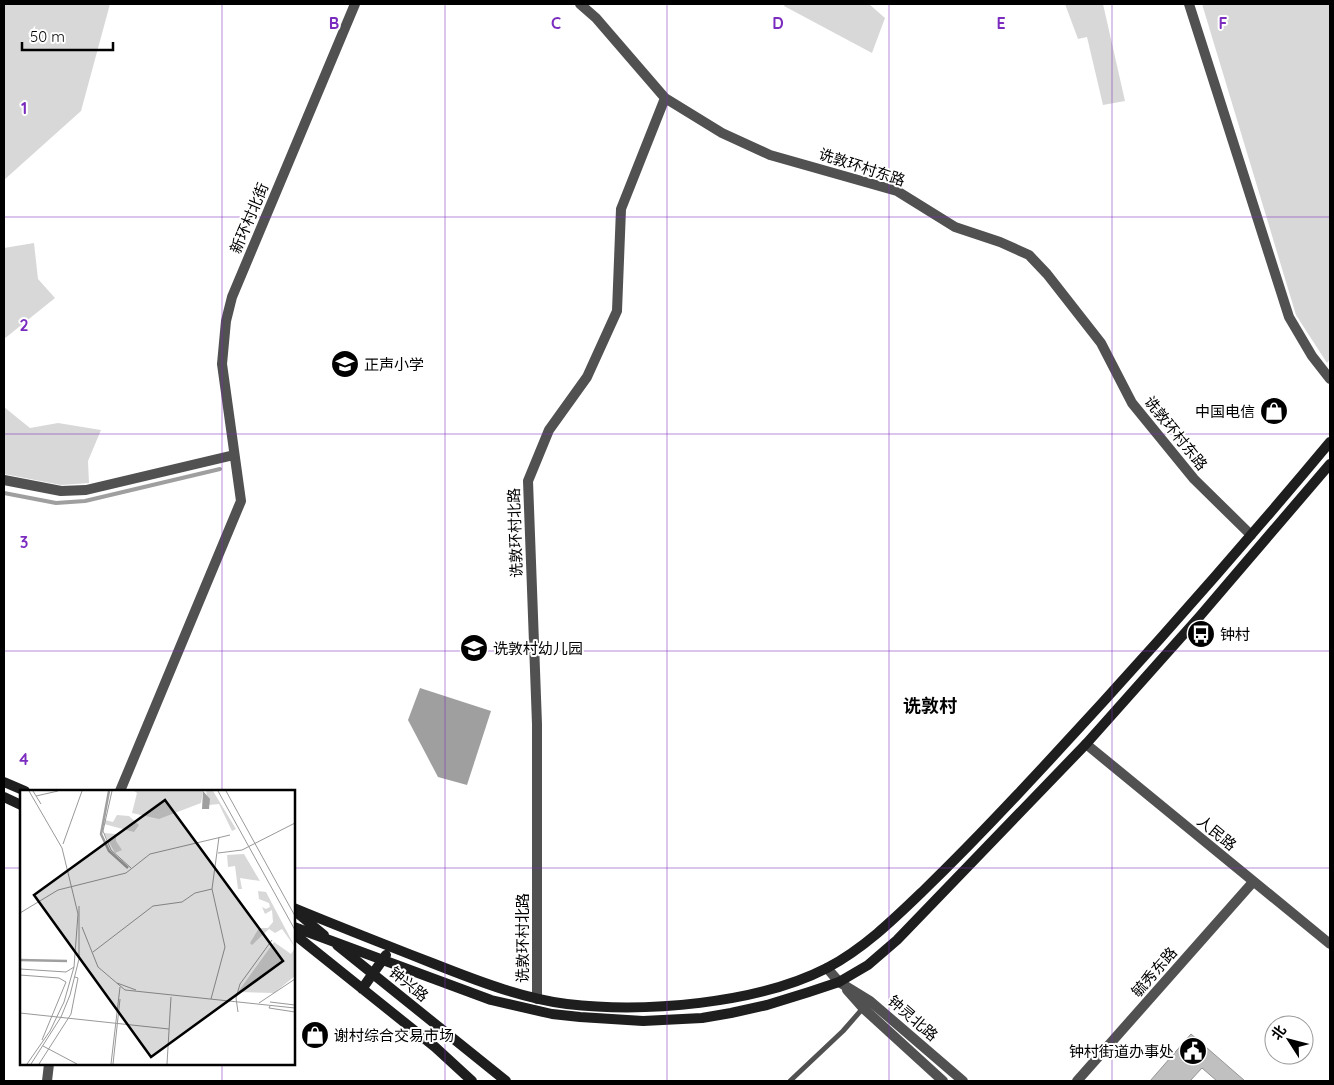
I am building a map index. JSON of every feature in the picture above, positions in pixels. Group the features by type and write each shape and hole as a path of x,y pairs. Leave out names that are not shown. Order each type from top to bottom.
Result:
{"main road":[{"path":"295,909 458,974 537,999 570,1004 669,1006 713,1001 793,982 827,968 870,940 965,851 1103,704 1330,442"},
{"path":"295,927 482,997 552,1014 580,1017 643,1021 702,1018 767,1005 839,982 868,965 897,940 1086,744 1226,586 1330,464"},
{"path":"4,782 23,790"},
{"path":"4,798 20,805"},
{"name":"钟兴路","path":"295,910 506,1081"},
{"path":"295,935 435,1047 472,1081"},
{"path":"362,989 391,948"}],"street":[{"name":"新环村北街","path":"120,790 241,501 222,364 226,321 232,297 354,4"},
{"name":"诜敦环村东路","path":"580,4 596,18 665,98 722,133 770,155 897,191 955,227 1000,242 1029,255 1047,274 1101,343 1132,403 1194,479 1251,535"},
{"path":"1189,4 1289,317 1312,356 1330,379"},
{"name":"诜敦环村北路","path":"537,999 537,724 528,481 549,430 587,377 617,311 621,209 665,98"},
{"path":"4,480 61,491 86,490 234,455"},
{"name":"人民路","path":"1086,744 1330,944"},
{"name":"毓秀东路","path":"1077,1081 1253,882"},
{"name":"钟灵北路","path":"827,968 839,982 963,1081"},
{"name":"钟灵北路","path":"867,1005 943,1081"},
{"path":"47,1081 49,1065"}],"lane":[{"path":"790,1081 867,1005"}],"shaded area":[{"path":"4,4 110,4 81,111 4,180"},
{"path":"785,4 869,4 885,18 872,53 784,6"},
{"path":"1065,4 1103,4 1125,101 1103,105 1087,37 1078,39"},
{"path":"1202,4 1330,4 1330,359 1327,363 1296,315"},
{"path":"34,243 38,279 55,298 4,339 4,248"},
{"path":"4,407 30,428 58,423 101,430 88,461 89,483 61,485 4,474"},
{"path":"420,688 491,711 467,785 438,777 408,720"}],"building":[{"name":"钟村街道办事处","path":"1191,1034 1245,1081 1217,1081 1202,1068 1190,1081 1150,1081"}],"waterway":[{"path":"4,493 56,503 85,501 220,469"}],"place":[{"name":"正声小学","path":"345,364"},
{"name":"中国电信","path":"1274,411"},
{"name":"钟村","path":"1201,634"},
{"name":"诜敦村幼儿园","path":"474,648"},
{"name":"谢村综合交易市场","path":"315,1035"},
{"name":"钟村街道办事处","path":"1193,1051"}],"district":[{"name":"诜敦村","path":"930,705"}]}
